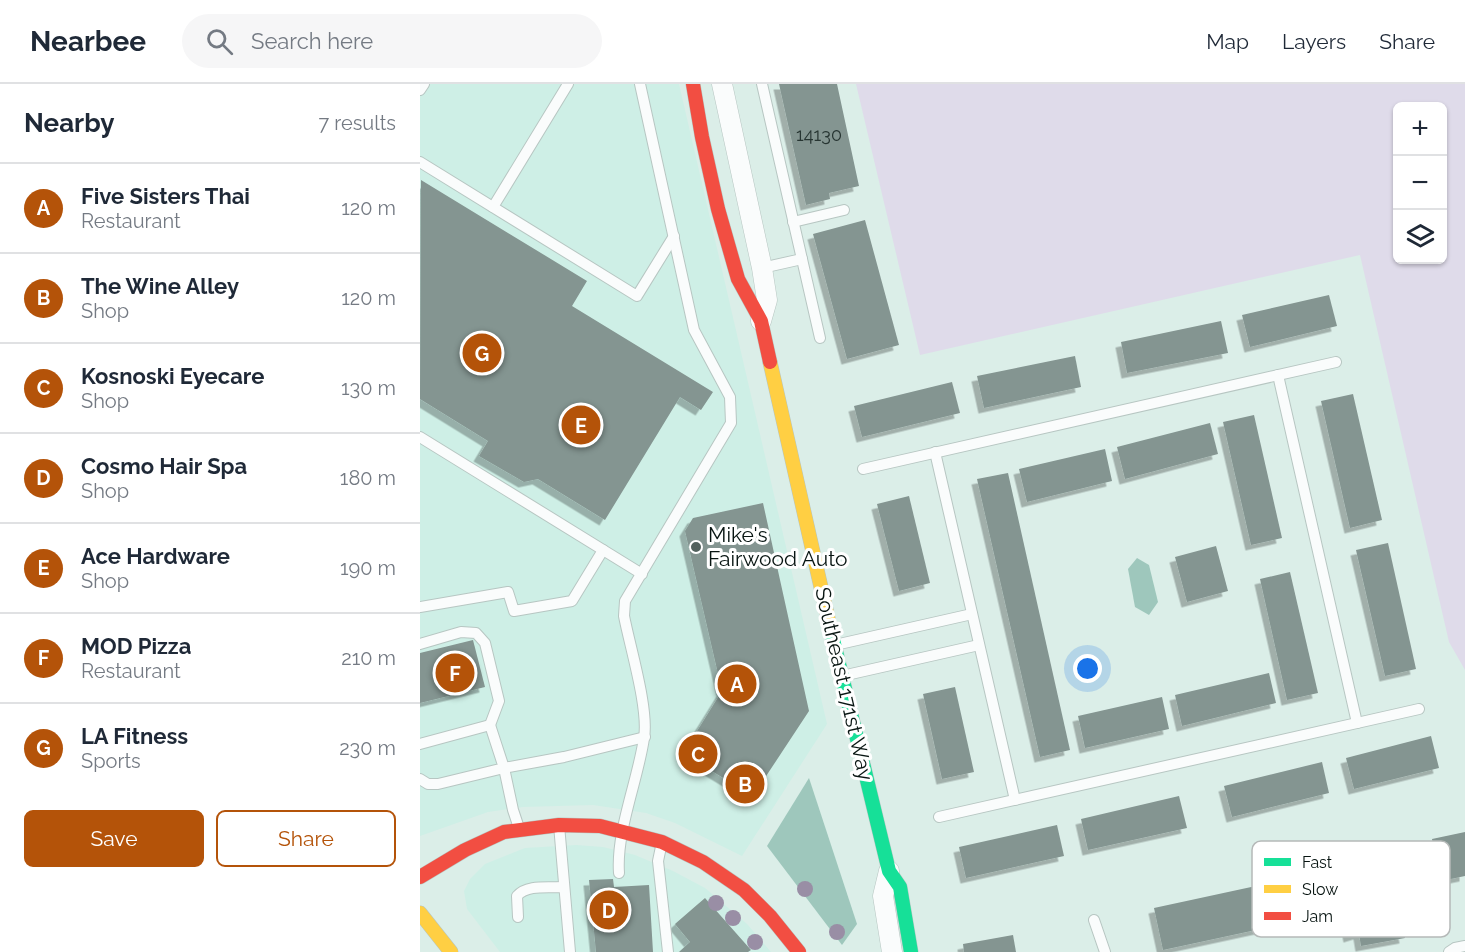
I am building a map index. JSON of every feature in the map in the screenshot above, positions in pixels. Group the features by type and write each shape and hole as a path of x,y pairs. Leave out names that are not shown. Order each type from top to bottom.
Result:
{"street":[{"name":"Southeast 171st Way","path":"693,84 718,208 738,279 761,321 834,645 889,871 900,887 911,952"},
{"name":"Southeast 171st Way","path":"722,84 762,268 767,300 761,321"},
{"path":"420,877 465,850 504,832 559,825 600,826 662,842 703,862 744,890 770,916 799,952"},
{"name":"Southeast 171st Way","path":"889,871 883,896 892,952"},
{"path":"420,913 451,952"}],"lane":[{"path":"420,90 424,84"},
{"path":"493,207 568,84"},
{"path":"619,873 618,857 645,736 644,710 624,616 625,601 730,423 730,397 694,330 640,84"},
{"path":"762,84 819,338"},
{"path":"420,162 637,296 674,236"},
{"path":"793,222 844,210"},
{"path":"762,268 802,259"},
{"path":"863,468 1336,362"},
{"path":"1278,375 1357,723"},
{"path":"420,437 642,574"},
{"path":"935,452 1014,800"},
{"path":"420,607 508,592 514,611 572,601 603,550"},
{"path":"834,645 972,614"},
{"path":"420,644 461,632 476,633 486,643 499,701 490,725 520,829"},
{"path":"842,676 979,645"},
{"path":"939,817 1419,710"},
{"path":"420,744 490,725"},
{"path":"420,779 428,784 438,784 504,768 564,757 645,736"},
{"path":"559,825 570,952"},
{"path":"662,842 658,861 668,952"},
{"path":"518,916 517,896 522,891 563,887"},
{"path":"1094,920 1105,952"},
{"path":"1449,952 1465,946"}],"shaded area":[{"path":"420,84 679,84 827,724 742,856 675,823 646,813 593,805 523,807 488,812 420,836"},
{"path":"856,84 1465,84 1465,670 1449,642 1360,255 920,355"},
{"path":"1137,558 1149,565 1158,602 1149,615 1135,607 1128,569"},
{"path":"809,778 857,924 842,945 767,846"},
{"path":"576,845 603,847 635,855 705,888 747,924 771,952 500,952 467,909 464,891 470,879 485,864 525,848"}],"building":[{"path":"779,84 837,84 859,186 829,193 830,199 806,205"},
{"path":"421,180 587,281 572,306 713,392 701,410 680,397 605,520 538,479 524,482 479,456 488,441 420,399"},
{"path":"865,220 899,345 847,359 813,234"},
{"path":"1329,295 1337,326 1250,347 1242,315"},
{"path":"1221,321 1228,353 1127,373 1121,342"},
{"path":"1075,356 1081,387 984,408 977,376"},
{"path":"952,382 960,413 862,437 854,406"},
{"path":"1353,394 1382,520 1350,528 1321,401"},
{"path":"1254,415 1282,538 1251,545 1223,422"},
{"path":"1210,423 1218,454 1125,479 1117,447"},
{"path":"1105,449 1112,481 1027,502 1019,469"},
{"path":"1008,473 1070,750 1040,757 977,479"},
{"path":"909,496 930,583 899,591 877,504"},
{"path":"763,503 809,711 753,796 692,759 689,744 722,691 685,531 693,518"},
{"path":"1388,543 1416,669 1385,676 1356,550"},
{"path":"1216,546 1228,591 1187,602 1175,557"},
{"path":"1290,572 1318,693 1287,700 1260,579"},
{"path":"473,640 485,687 420,703 420,653"},
{"path":"1269,673 1276,703 1182,726 1175,695"},
{"path":"955,687 974,772 942,779 923,694"},
{"path":"1162,697 1169,729 1085,748 1078,716"},
{"path":"1431,736 1439,768 1354,789 1346,758"},
{"path":"1322,762 1329,793 1232,817 1224,786"},
{"path":"1179,796 1187,828 1088,850 1081,819"},
{"path":"1057,825 1064,856 966,878 959,847"},
{"path":"1465,832 1465,876 1450,879 1450,841 1432,841 1432,839"},
{"path":"613,879 614,887 649,885 653,952 596,952 589,880"},
{"path":"1252,887 1252,931 1163,950 1154,908"},
{"path":"705,898 751,950 748,952 679,952 690,942 675,924"},
{"path":"1013,935 1016,952 964,952 963,944"},
{"path":"1360,937 1405,937 1405,938 1361,946"}],"traffic: fast":[{"path":"830,627 889,871 900,887 911,952"}],"traffic: slow":[{"path":"770,362 830,627"},
{"path":"420,913 451,952"}],"traffic: jam":[{"path":"693,84 718,209 738,279 761,321 770,362"},
{"path":"420,877 465,850 504,832 559,825 600,826 662,842 703,862 744,890 770,916 799,952"}],"place":[{"name":"LA Fitness","path":"482,353"},
{"name":"Ace Hardware","path":"581,425"},
{"name":"Mike's Fairwood Auto","path":"696,547"},
{"name":"MOD Pizza","path":"455,673"},
{"name":"Five Sisters Thai","path":"737,684"},
{"name":"Kosnoski Eyecare","path":"698,754"},
{"name":"The Wine Alley","path":"745,784"},
{"name":"Cosmo Hair Spa","path":"609,910"}]}
